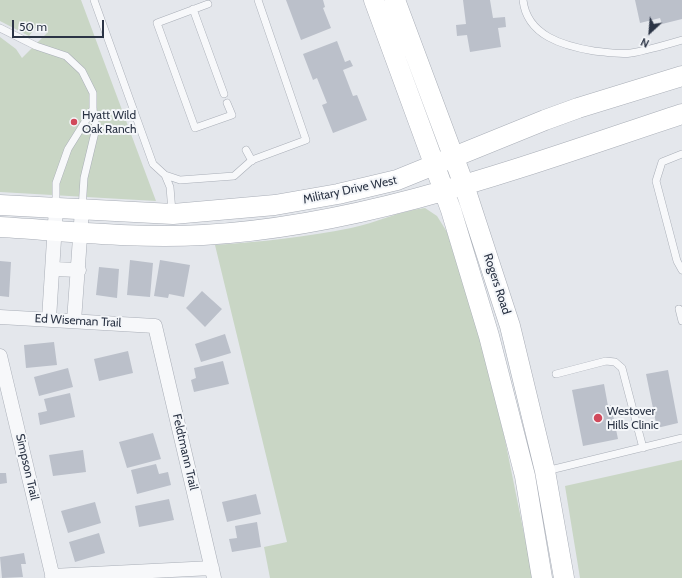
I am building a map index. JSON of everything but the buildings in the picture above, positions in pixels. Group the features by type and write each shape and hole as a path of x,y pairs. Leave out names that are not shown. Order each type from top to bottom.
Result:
{"main road":[{"name":"Rogers Road","path":"374,0 453,217 489,336 535,474 564,578"},
{"name":"Rogers Road","path":"395,0 464,185 510,326 535,474 542,578"},
{"name":"Military Drive West","path":"0,204 82,210 172,214 275,205 331,195 386,184 578,108 682,76"},
{"name":"Military Drive West","path":"0,227 129,236 204,235 285,226 385,206 464,185 682,114"}],"street":[{"path":"49,319 56,208"},
{"path":"74,321 79,270 82,210"},
{"path":"53,269 79,270"},
{"name":"Ed Wiseman Trail","path":"0,317 155,326"},
{"name":"Feldtmann Trail","path":"155,326 213,573"},
{"name":"Simpson Trail","path":"0,356 53,577"},
{"path":"53,577 213,573"}],"lane":[{"path":"94,0 153,164 166,175 180,180 234,176 252,161 306,140 258,0"},
{"path":"523,0 524,9 536,28 552,40 569,47 609,53 630,53 682,42"},
{"path":"208,4 157,22 195,128 232,115 227,103"},
{"path":"193,9 224,94"},
{"path":"0,28 36,46 66,56 82,71 93,93 93,109 96,128 84,178 82,210"},
{"path":"56,208 56,183 68,149 93,109"},
{"path":"246,150 252,161"},
{"path":"682,154 662,162 656,181 677,262 682,270"},
{"path":"166,175 171,194 172,214"},
{"path":"679,309 682,321"},
{"path":"556,374 606,360 615,362 622,368 643,448"},
{"path":"535,474 682,438"}],"green space":[{"path":"0,0 81,0 156,201 0,192 0,37 16,49 22,58 47,33 37,26 29,36 0,21"},
{"path":"425,208 437,216 447,232 478,333 504,435 533,578 270,578 264,547 287,542 215,245 283,239 317,234 360,226 406,212"},
{"path":"682,460 682,578 580,578 565,486"}],"place":[{"name":"Hyatt Wild Oak Ranch","path":"74,122"},
{"name":"Westover Hills Clinic","path":"598,418"}]}
